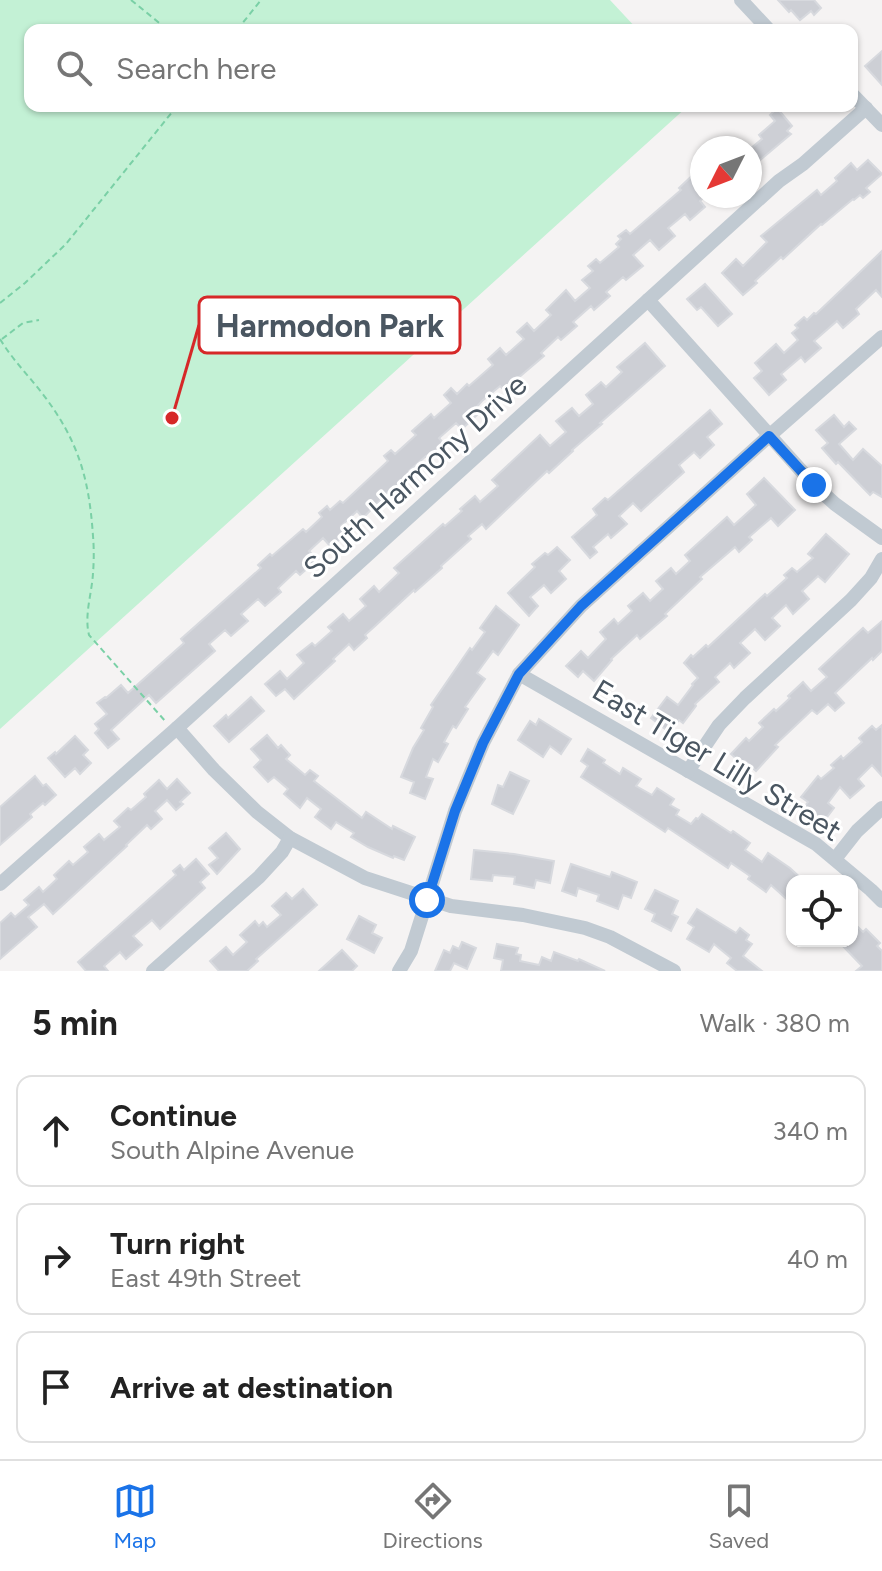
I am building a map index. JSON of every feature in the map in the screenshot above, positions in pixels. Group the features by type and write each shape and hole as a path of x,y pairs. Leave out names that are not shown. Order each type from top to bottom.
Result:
{"street":[{"path":"741,0 763,24"},
{"path":"858,100 882,125"},
{"name":"South Harmony Drive","path":"0,884 177,728 779,181 803,164 866,108"},
{"path":"648,300 814,485 882,538"},
{"path":"399,971 411,951 460,797 483,743 519,674 581,606 882,337"},
{"path":"688,771 719,725 851,600 871,578 882,559"},
{"name":"East Tiger Lilly Street","path":"519,674 816,844 882,901"},
{"path":"177,728 257,812 290,838 365,878 451,906 523,915 585,928 610,937 648,965 674,971"},
{"path":"835,859 857,831 882,808"},
{"path":"153,971 259,877 282,852 290,838"}],"path":[{"path":"131,0 161,24"},
{"path":"242,24 261,0"},
{"path":"0,303 66,244 172,112"},
{"path":"39,320 23,323 0,340 57,414 80,457 94,552 89,635 166,723 177,728"}],"green space":[{"path":"0,0 610,0 632,24 24,24 24,112 681,112 0,729"}],"building":[{"path":"778,0 814,0 821,8 814,15 811,11 800,20"},
{"path":"882,51 882,85 865,66"},
{"path":"780,112 792,126 787,131 791,134 762,158 762,136 759,135 775,121 770,115"},
{"path":"868,160 882,174 866,188 870,192 863,198 860,195 853,199 821,224 783,259 781,257 743,295 722,273 736,259 743,266 767,242 761,236 817,190 821,195 851,163 857,170"},
{"path":"690,178 690,208 704,208 690,220 685,214 668,228 675,236 659,250 650,240 633,255 643,266 626,280 623,277 606,292 610,296 594,310 591,306 573,322 577,326 561,340 558,337 541,353 544,356 504,390 500,386 482,401 473,411 477,415 462,429 456,423 439,438 444,444 409,471 411,475 396,489 394,486 363,518 357,511 341,526 347,533 331,547 323,538 309,551 317,560 300,575 296,571 278,588 281,592 265,606 258,599 241,614 248,621 231,636 225,630 209,644 215,651 156,703 149,695 111,730 119,739 108,748 95,733 99,729 95,724 107,714 97,703 121,685 128,693 184,643 181,639 261,568 258,565 270,554 272,556 303,529 306,532 322,517 319,513 327,506 330,510 340,501 343,503 388,461 384,456 391,450 395,454 416,435 412,431 431,414 434,418 451,403 444,395 451,388 457,394 467,384 469,386 493,365 488,359 500,348 506,355 524,339 517,332 527,323 534,331 551,315 546,310 566,290 575,301 590,288 582,280 593,271 588,266 596,259 600,263 619,247 616,244 621,239 618,236 626,230 630,234 681,190 679,188"},
{"path":"882,251 882,297 876,290 856,309 859,314 843,328 837,321 814,341 821,348 805,362 801,357 781,374 786,380 769,395 754,378 762,371 755,363 776,344 784,353 798,340 792,333 798,328 795,325 804,317 807,320 816,314"},
{"path":"705,284 732,314 718,326 701,307 697,310 687,299"},
{"path":"645,343 665,366 486,529 482,524 468,536 471,539 442,568 365,635 367,638 354,650 349,644 294,699 285,689 276,696 265,684 280,671 287,679 304,663 297,655 312,643 315,646 332,631 328,627 343,614 349,621 366,606 360,599 374,586 379,592 399,573 394,568 462,511 460,509 475,496 480,502 498,486 492,480 540,435 550,446 566,432 556,421 572,408 579,416 593,404 586,395 601,382 606,387 622,372 617,367"},
{"path":"710,410 722,424 707,437 714,445 700,458 694,452 679,465 684,472 641,511 633,503 619,516 627,524 611,538 608,534 593,547 597,552 590,558 572,537 597,515 593,509 605,498 608,500"},
{"path":"834,415 844,427 849,422 856,429 839,444 853,460 863,449 882,466 882,497 873,492 870,495 822,448 828,443 816,430"},
{"path":"764,478 795,510 778,526 771,518 749,537 752,540 739,552 735,547 700,577 702,579 665,614 667,616 640,639 637,635 611,659 594,681 583,671 578,677 566,666 581,651 588,658 606,639 600,632 614,619 618,624 632,611 628,606 643,593 650,601 663,589 656,581 671,568 676,574 690,561 685,555 727,517 734,525 756,505 747,494"},
{"path":"826,534 849,554 825,582 818,576 802,591 809,599 793,614 786,605 772,618 780,626 765,640 755,629 740,643 750,653 734,668 730,663 715,677 719,682 695,704 683,723 679,720 669,732 651,718 667,697 678,705 698,678 684,663 691,655 693,657 706,645 708,647 765,594 767,596 787,578 784,575 792,568 797,572 813,558 808,554"},
{"path":"557,547 570,560 559,571 566,579 551,593 544,585 530,597 538,606 529,616 508,593 535,567 532,564"},
{"path":"496,606 519,625 498,655 493,651 477,673 485,679 465,707 468,709 456,728 453,726 438,762 433,759 426,777 433,779 425,799 410,793 414,782 401,777 424,730 421,728 433,707 431,705 470,648 472,650 485,632 480,628"},
{"path":"882,621 882,651 835,693 844,703 835,711 828,704 817,714 812,710 775,745 778,747 756,771 731,754 746,738 749,741 763,727 759,723 790,698 788,696 803,682 811,691 827,677 819,669 863,628 868,633"},
{"path":"251,697 264,711 229,742 214,726"},
{"path":"539,719 571,739 561,754 550,746 543,757 518,740 530,721 536,725"},
{"path":"882,725 882,776 872,765 858,779 864,786 850,798 840,787 828,803 834,808 821,825 802,810 808,802 801,797 818,776 821,779 834,768 831,765 862,742 859,738 872,726 876,730"},
{"path":"267,735 278,748 281,745 290,755 286,759 305,775 310,770 318,776 314,781 362,818 366,812 392,829 393,826 415,837 404,860 368,847 351,837 354,833 336,822 331,829 315,817 321,809 307,798 300,808 284,794 288,789 274,777 268,782 254,767 261,760 251,749"},
{"path":"75,736 88,750 83,755 91,763 80,774 75,768 65,777 48,758"},
{"path":"588,749 620,774 623,768 641,779 636,786 652,795 657,788 674,799 670,805 679,810 676,815 691,824 702,814 750,843 745,850 762,862 768,853 798,875 786,875 786,899 771,885 766,892 731,863 728,868 668,828 665,832 581,777 588,766 581,761"},
{"path":"510,772 529,781 513,814 492,804 498,785 503,787"},
{"path":"35,776 56,795 30,814 32,817 0,845 0,807"},
{"path":"177,779 190,793 180,802 183,804 176,810 167,800 155,811 162,819 151,829 147,825 53,914 44,904 28,917 37,927 0,959 0,923 11,913 15,917 29,905 24,900 39,887 43,892 57,879 54,875 69,861 73,865 88,852 84,847 99,834 104,840 120,827 114,821 146,797 144,794 159,780 167,789"},
{"path":"226,833 240,849 217,874 209,865 218,858 209,848"},
{"path":"474,850 554,861 550,883 536,880 534,888 514,884 515,877 493,875 492,881 471,879"},
{"path":"196,859 209,874 200,882 205,888 160,929 152,920 133,936 142,945 126,959 120,952 104,966 108,971 86,971 78,962 176,875 173,871 180,865 184,870"},
{"path":"571,864 610,877 612,872 637,882 631,898 623,895 618,909 597,901 599,895 578,888 576,896 562,891"},
{"path":"303,889 317,905 256,959 258,961 247,971 219,971 210,961 226,947 233,955 247,942 240,935 255,921 259,926 263,922 267,927 281,915 272,906 286,893 292,899"},
{"path":"655,890 678,901 672,914 678,917 671,931 652,921 655,914 645,909"},
{"path":"697,909 736,933 740,928 749,935 746,940 752,944 743,956 762,971 737,971 727,963 731,958 714,944 709,952 687,939 694,927 688,923"},
{"path":"359,916 376,925 372,933 382,938 374,953 347,939"},
{"path":"858,927 863,932 866,929 880,943 877,946 882,951 882,971 856,971 862,966 844,947 858,947"},
{"path":"462,942 476,948 467,969 454,963 450,971 435,971 444,950 450,953 453,946 459,949"},
{"path":"497,944 518,948 516,954 521,955 520,961 539,965 542,957 551,961 554,952 605,971 501,971 503,960 494,958"},
{"path":"342,950 357,966 352,971 319,971"}],"place":[{"name":"Harmodon Park","path":"172,418"}],"route":[{"path":"427,900 455,811 483,743 519,674 581,606 769,436 814,485"}]}
